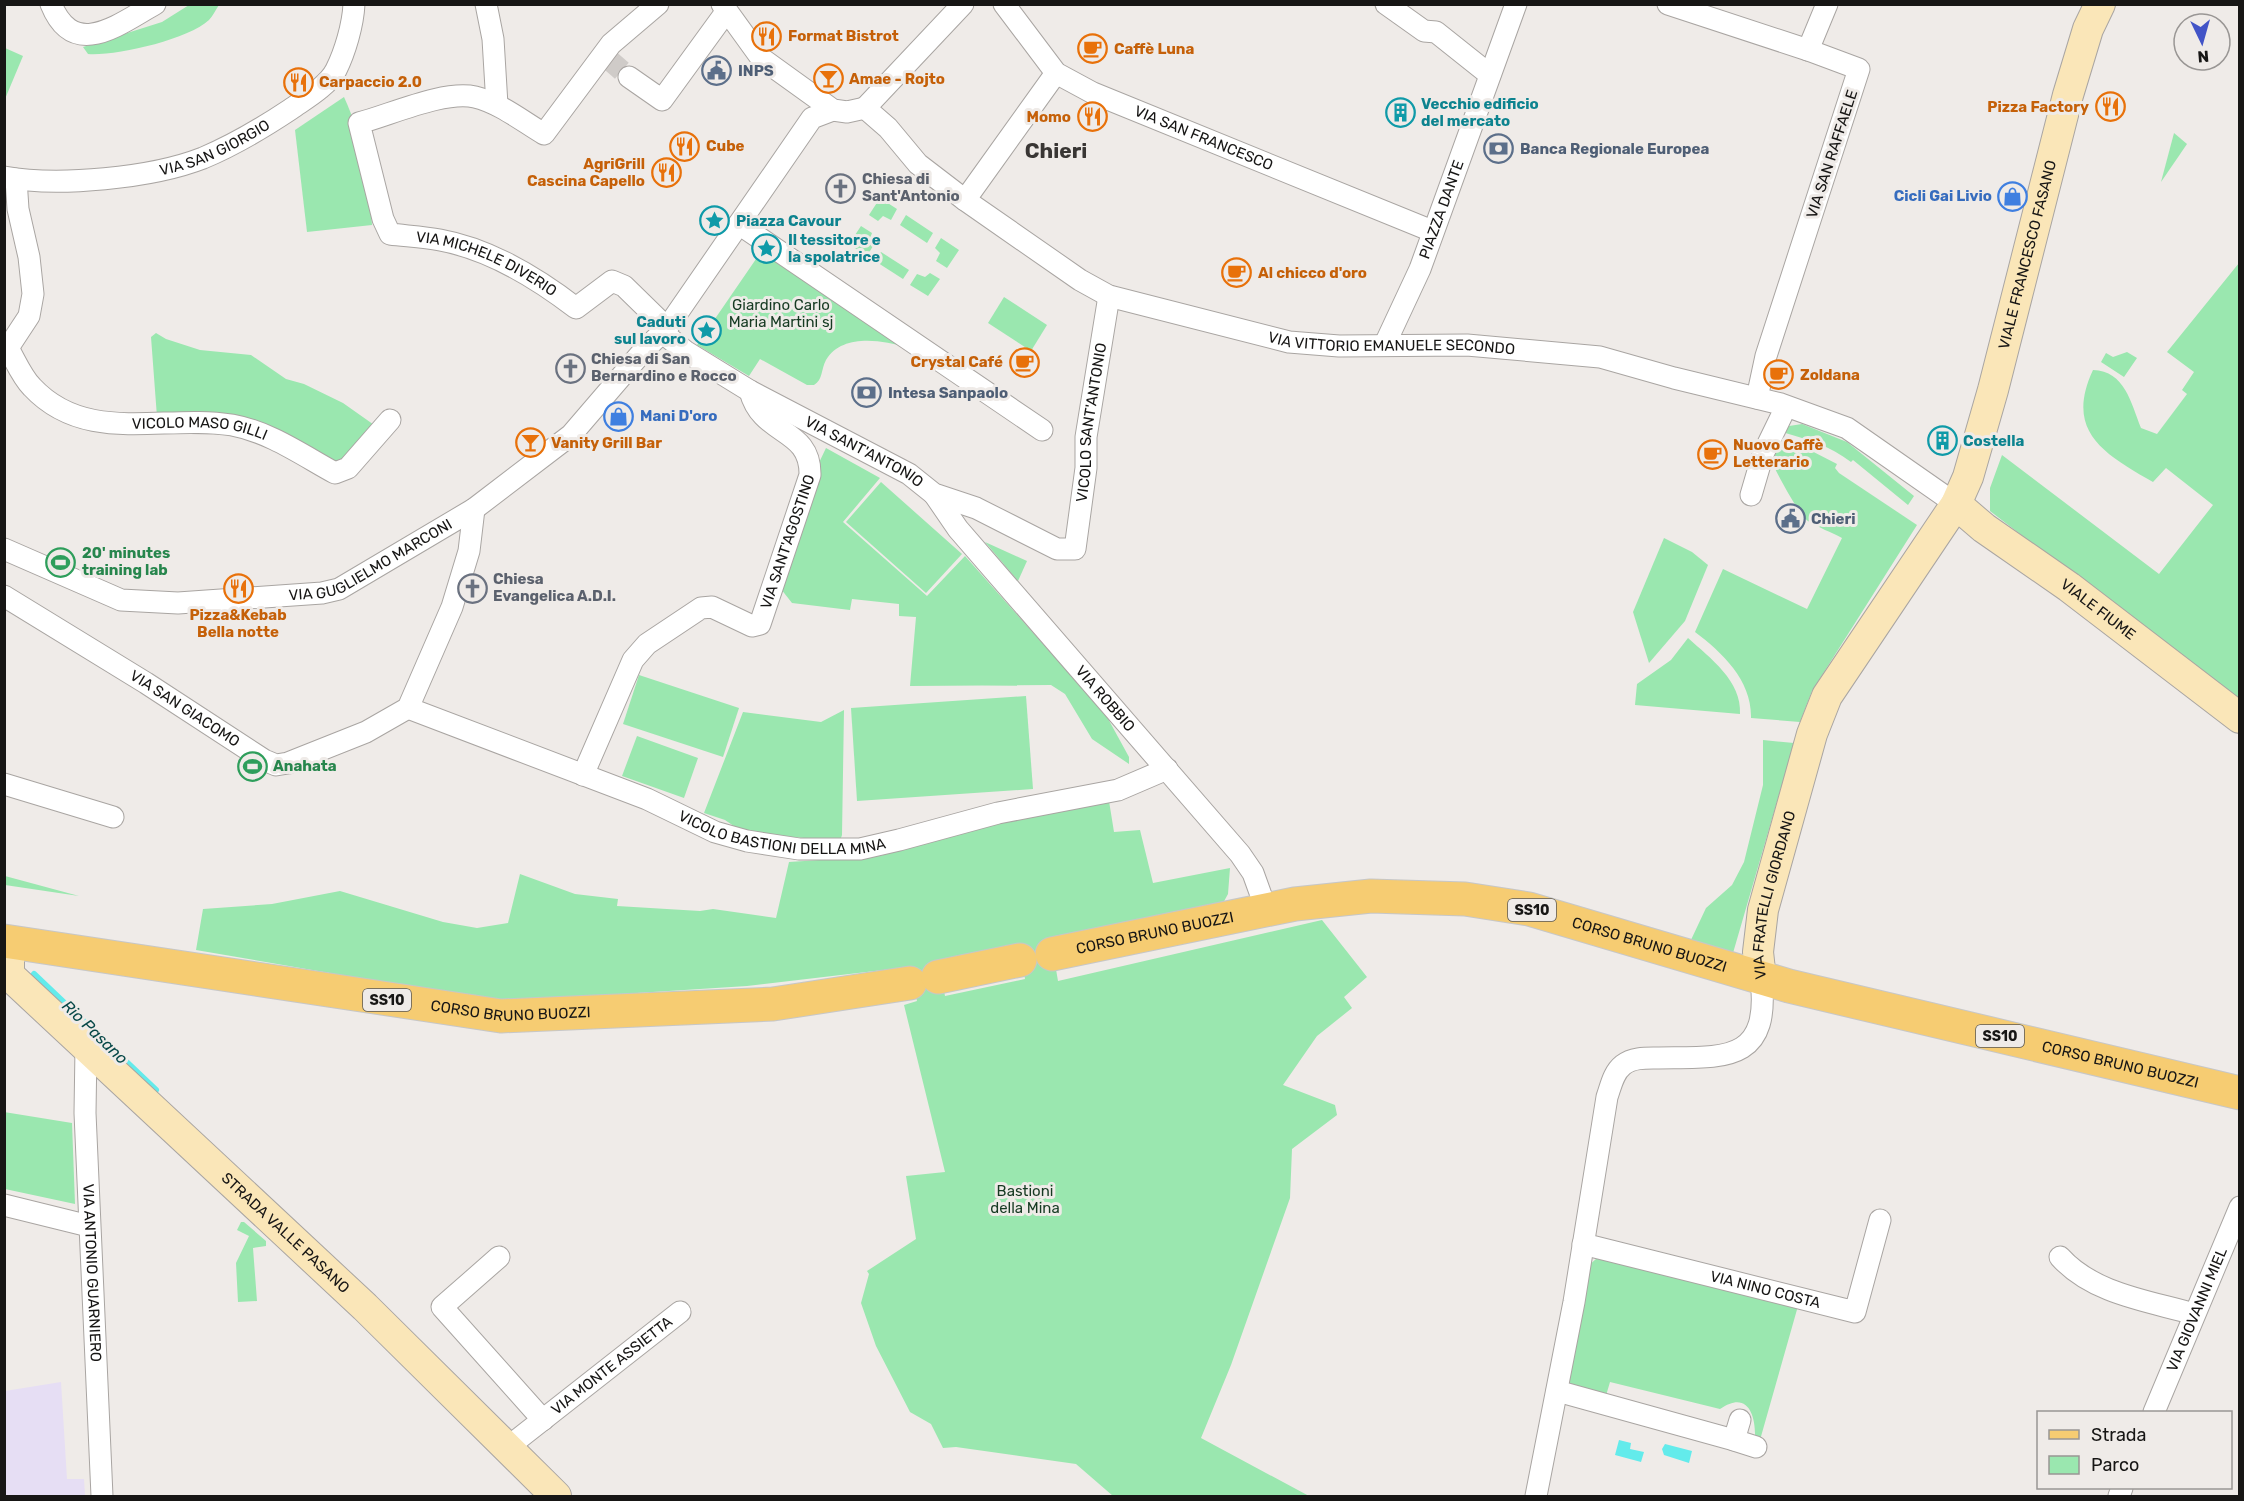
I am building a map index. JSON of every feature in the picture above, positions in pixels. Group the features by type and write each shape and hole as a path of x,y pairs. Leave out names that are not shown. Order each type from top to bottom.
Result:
{"main road":[{"name":"CORSO BRUNO BUOZZI","path":"1052,954 1266,909 1371,896 1465,899 1529,909 1761,979 2240,1093"},
{"name":"CORSO BRUNO BUOZZI","path":"7,958 501,1016 773,1004 924,980 1020,960"}],"street":[{"path":"51,4 56,16 72,33 86,35 100,33 155,4"},
{"name":"VIA SAN GIORGIO","path":"10,178 130,176 202,158 249,135 309,97 335,72 354,16 354,4"},
{"path":"486,4 493,39 497,105 544,134 605,56 611,44 658,4"},
{"path":"629,77 662,100 724,8 761,58 833,110 847,112 865,108 963,4"},
{"name":"VIA SAN FRANCESCO","path":"1004,4 1056,73 1093,93 1432,231"},
{"path":"1386,4 1424,32 1436,32 1490,75"},
{"name":"PIAZZA DANTE","path":"1385,344 1420,269 1516,4"},
{"name":"VIA SAN RAFFAELE","path":"1668,4 1859,69 1766,356 1757,398"},
{"path":"1808,50 1827,4"},
{"name":"VIALE FRANCESCO FASANO","path":"1956,504 1968,477 1993,390 2068,95 2088,29 2100,4"},
{"path":"965,200 1056,73"},
{"name":"VIA MICHELE DIVERIO","path":"497,105 474,96 442,98 359,123 383,219 390,234 442,240 492,257 534,276 576,308 612,281 624,286 665,331"},
{"name":"VIA VITTORIO EMANUELE SECONDO","path":"865,108 888,128 918,164 965,200 1080,280 1109,296 1289,342 1339,346 1467,345 1600,357 1757,398 1847,428 1956,504"},
{"path":"665,331 812,118 833,110"},
{"path":"6,351 28,316 33,294 29,257 10,178"},
{"path":"739,224 1042,430"},
{"name":"VICOLO SANT'ANTONIO","path":"1075,549 1086,468 1086,437 1109,296"},
{"name":"VIA SANT'ANTONIO","path":"665,331 685,351 750,391 909,474 934,494 986,512 1057,549 1075,549"},
{"name":"VIA GUGLIELMO MARCONI","path":"4,549 121,600 178,603 322,593 339,589 474,509 571,435 644,350 665,331"},
{"name":"VICOLO MASO GILLI","path":"6,351 31,387 54,404 83,420 114,425 158,422 231,425 267,435 335,473 348,468 390,420"},
{"name":"VIA SANT'AGOSTINO","path":"583,775 633,660 647,644 701,608 712,607 752,627 760,624 810,475 810,458 805,448 760,415 753,405 750,391"},
{"path":"1751,495 1763,454 1782,415"},
{"name":"VIA ROBBIO","path":"934,494 958,529 1167,769 1253,873 1266,909"},
{"name":"VIALE FIUME","path":"1956,504 1984,528 2070,587 2240,718"},
{"name":"VIA FRATELLI GIORDANO","path":"1536,1497 1557,1391 1607,1097 1616,1072 1625,1063 1639,1058 1725,1057 1743,1048 1754,1037 1764,1006 1758,952 1763,910 1812,734 1827,696 1956,504"},
{"path":"408,708 452,607 469,551 474,509"},
{"name":"VIA SAN GIACOMO","path":"4,596 146,683 264,760 276,765 288,763 366,732 408,708"},
{"name":"VICOLO BASTIONI DELLA MINA","path":"408,708 647,799 715,832 747,841 809,849 860,849 998,813 1118,790 1167,769"},
{"path":"4,784 113,818"},
{"name":"STRADA VALLE PASANO","path":"7,958 86,1048 365,1307 556,1497"},
{"name":"VIA ANTONIO GUARNIERO","path":"86,1048 85,1113 89,1226 102,1497"},
{"path":"4,1205 89,1226"},
{"name":"VIA GIOVANNI MIEL","path":"2155,1411 2240,1207"},
{"name":"VIA NINO COSTA","path":"1583,1244 1855,1312 1880,1220"},
{"name":"VIA MONTE ASSIETTA","path":"499,1257 442,1307 543,1420"},
{"path":"2060,1257 2071,1270 2098,1286 2194,1314"},
{"name":"VIA MONTE ASSIETTA","path":"508,1447 680,1312"},
{"path":"1557,1391 1737,1430 1756,1447"}],"shaded area":[{"path":"61,1382 67,1479 84,1479 85,1496 5,1496 5,1391"}],"green space":[{"path":"189,5 219,5 209,20 199,27 168,40 100,54 88,54 83,47 162,22"},
{"path":"5,48 23,56 5,99"},
{"path":"344,97 351,112 364,160 372,225 307,232 295,130"},
{"path":"2174,133 2187,144 2161,182"},
{"path":"880,198 897,209 891,220 883,216 878,221 869,215"},
{"path":"906,215 933,233 927,243 900,225"},
{"path":"861,226 872,233 869,241 873,246 867,256 849,244"},
{"path":"941,238 959,250 947,268 936,261 940,253 935,248"},
{"name":"Giardino Carlo Maria Martini sj","path":"767,243 906,347 886,342 852,342 833,351 826,360 817,383 807,385 760,359 749,376 697,345"},
{"path":"881,252 909,270 903,279 875,261"},
{"path":"2239,263 2239,702 1990,511 1990,488 2002,455 2159,574 2213,505 2166,468 2153,482 2105,451 2094,439 2087,425 2083,410 2085,391 2093,370 2113,376 2120,382 2130,399 2141,428 2157,434 2187,394 2182,390 2194,372 2167,352"},
{"path":"930,273 940,279 928,296 910,285 917,274 925,277"},
{"path":"1004,297 1047,325 1031,351 988,323"},
{"path":"156,333 166,339 200,350 251,355 286,379 304,384 343,403 377,427 336,469 260,425 157,417 151,337"},
{"path":"2127,352 2137,358 2124,377 2101,362 2106,353 2113,357"},
{"path":"1802,424 1847,442 1914,496 1908,505 1853,460 1851,462 1827,447 1782,432 1789,426"},
{"path":"1777,440 1800,445 1837,464 1835,468 1839,473 1917,525 1812,691 1800,722 1751,718 1747,692 1734,669 1716,649 1695,632 1723,569 1807,609 1842,538 1808,521 1799,510 1770,458"},
{"path":"826,448 880,478 843,522 927,596 965,556 1106,715 1129,757 1129,764 1092,739 1065,694 1051,685 910,686 916,617 899,616 899,604 852,599 850,610 792,603 781,589 816,469"},
{"path":"881,482 962,554 926,593 846,522"},
{"path":"1664,538 1692,552 1708,565 1685,621 1649,663 1633,612"},
{"path":"985,542 1027,561 1018,581"},
{"path":"1688,638 1715,662 1730,681 1736,691 1740,714 1635,705 1637,684 1671,660"},
{"path":"639,675 739,708 723,757 623,724"},
{"path":"1026,696 1033,789 857,801 851,708"},
{"path":"844,710 842,835 840,841 744,833 725,820 704,813 743,712 821,722"},
{"path":"637,736 698,758 684,798 622,776"},
{"path":"1763,740 1794,743 1733,953 1690,942 1706,908 1732,885 1744,862 1763,785"},
{"name":"Bastioni della Mina","path":"1109,801 1114,832 1140,830 1153,883 1230,868 1228,894 1222,905 1051,940 1058,981 1322,920 1367,977 1344,997 1352,1008 1317,1036 1283,1085 1335,1105 1337,1115 1292,1149 1290,1198 1231,1365 1201,1438 1309,1496 1113,1496 1076,1464 956,1447 943,1448 931,1424 910,1412 876,1346 861,1303 869,1274 867,1271 916,1239 906,1176 945,1172 904,1005 917,1001 909,967 747,986 498,1002 196,950 203,909 272,904 340,891 443,922 477,928 508,923 520,874 575,894 618,899 617,906 700,911 713,909 776,918 789,862 880,856 979,825","holes":["1019,946 1025,979 945,996 938,962"]},
{"path":"5,876 79,896 5,885"},
{"path":"4,1112 72,1123 75,1204 5,1189"},
{"path":"241,1222 244,1222 266,1241 266,1246 253,1248 257,1301 238,1302 236,1263 249,1236 237,1230"},
{"path":"1604,1258 1798,1306 1760,1440 1755,1438 1754,1421 1748,1407 1743,1403 1729,1404 1720,1409 1610,1382 1605,1399 1567,1389 1588,1266 1596,1259"}],"water":[{"path":"1619,1440 1631,1443 1630,1449 1644,1452 1641,1462 1615,1455"},
{"path":"1665,1444 1692,1451 1689,1463 1664,1455 1662,1449"}],"waterway":[{"name":"Rio Pasano","path":"34,974 156,1090"}],"tunnel":[{"path":"606,57 629,77"}],"place":[{"name":"Format Bistrot","path":"767,36"},
{"name":"Caffè Luna","path":"1093,49"},
{"name":"INPS","path":"717,71"},
{"name":"Amae - Rojto","path":"828,79"},
{"name":"Carpaccio 2.0","path":"298,82"},
{"name":"Pizza Factory","path":"2110,107"},
{"name":"Vecchio edificio del mercato","path":"1400,113"},
{"name":"Momo","path":"1092,117"},
{"name":"Cube","path":"685,146"},
{"name":"Banca Regionale Europea","path":"1499,149"},
{"name":"AgriGrill Cascina Capello","path":"666,173"},
{"name":"Chiesa di Sant'Antonio","path":"841,188"},
{"name":"Cicli Gai Livio","path":"2013,196"},
{"name":"Piazza Cavour","path":"715,221"},
{"name":"Il tessitore e la spolatrice","path":"767,249"},
{"name":"Al chicco d'oro","path":"1237,273"},
{"name":"Caduti sul lavoro","path":"707,331"},
{"name":"Crystal Café","path":"1024,362"},
{"name":"Chiesa di San Bernardino e Rocco","path":"570,368"},
{"name":"Zoldana","path":"1779,375"},
{"name":"Intesa Sanpaolo","path":"867,393"},
{"name":"Mani D'oro","path":"619,416"},
{"name":"Costella","path":"1942,441"},
{"name":"Vanity Grill Bar","path":"530,443"},
{"name":"Nuovo Caffè Letterario","path":"1712,454"},
{"name":"Chieri","path":"1790,519"},
{"name":"20' minutes training lab","path":"61,562"},
{"name":"Pizza&Kebab Bella notte","path":"238,588"},
{"name":"Chiesa Evangelica A.D.I.","path":"472,588"},
{"name":"Anahata","path":"252,766"}],"district":[{"name":"Chieri","path":"1056,150"}]}
